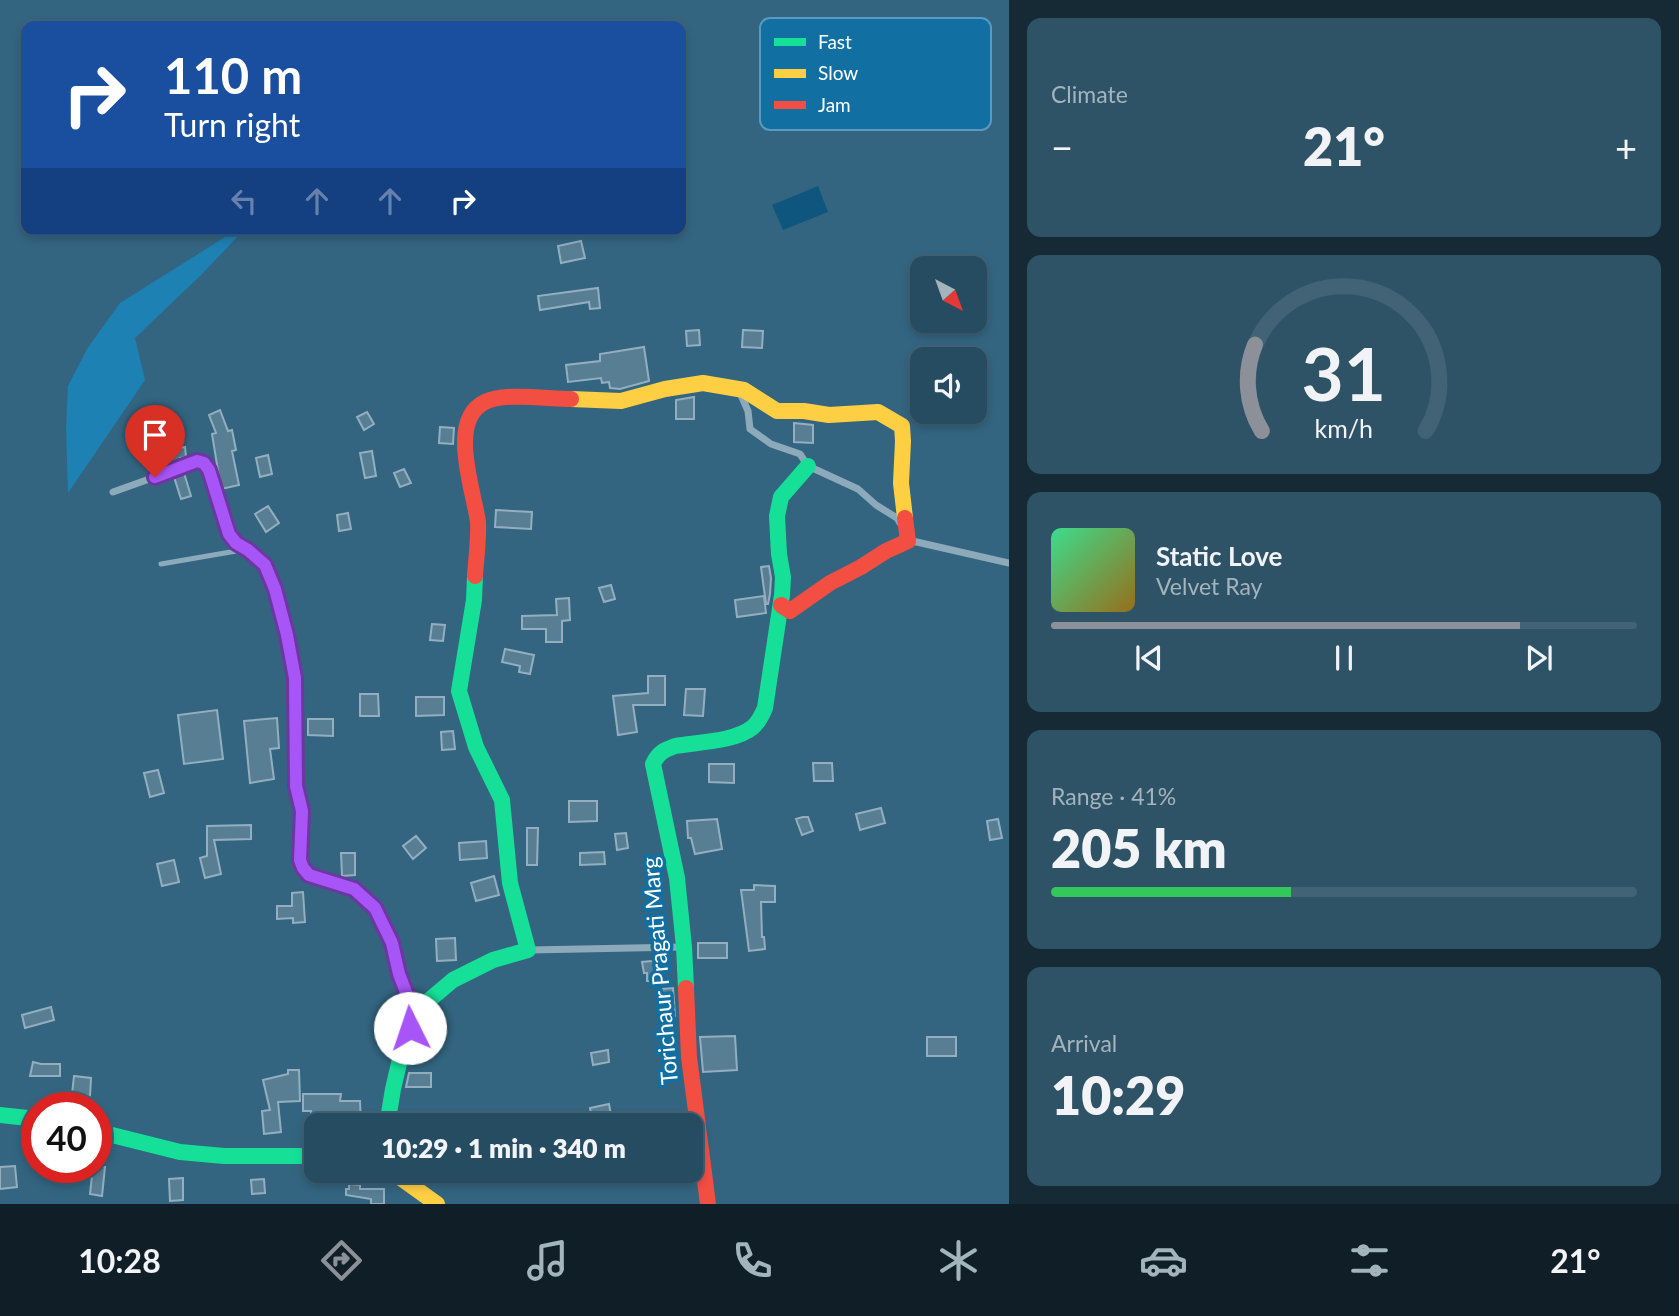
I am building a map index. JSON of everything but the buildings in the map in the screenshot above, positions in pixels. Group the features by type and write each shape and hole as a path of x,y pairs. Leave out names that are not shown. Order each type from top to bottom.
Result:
{"street":[{"path":"528,950 510,883 502,800 477,747 459,691 474,600 478,524 465,454 466,430 471,413 486,401 502,397 621,401 702,383 744,390 777,411 829,415 878,412 902,426 905,440 901,463 901,490 908,541"},
{"path":"736,389 748,411 751,429 771,444 800,454 808,466 858,489 897,518 908,541"},
{"path":"113,492 197,461 204,463 209,470 229,534 236,543 265,565 275,589 295,678 296,786 302,811 300,860 309,875 354,889 375,908 392,943 399,974 414,1013"},
{"path":"808,466 781,498 777,516 783,577 781,605 790,611 830,583 908,541 1009,563"},
{"name":"Torichaur Pragati Marg","path":"708,1204 689,1057 684,947 677,878 653,764 657,755 667,748 737,736 759,721 765,708 781,605"},
{"path":"389,1113 404,1042 414,1013 453,980 494,960 528,950 684,947"},
{"path":"0,1115 21,1117"},
{"path":"112,1135 180,1152 224,1156 304,1156"},
{"path":"409,1183 437,1204"}],"lane":[{"path":"161,564 248,550"}],"shaded area":[{"path":"818,186 828,212 783,230 772,205"},
{"path":"228,235 239,235 135,338 145,380 68,493 68,386 87,349 120,303"}],"traffic: fast":[{"path":"686,988 677,878 653,764 662,752 675,746 736,736 755,725 761,716 765,708 782,595 783,577 777,516 781,497 808,466"},
{"path":"389,1113 404,1042 414,1013 453,980 493,960 528,950 510,883 502,800 476,747 459,691 474,600 475,576"},
{"path":"0,1115 21,1117"},
{"path":"112,1135 180,1152 224,1156 304,1156"}],"traffic: slow":[{"path":"571,399 621,401 665,389 703,383 744,390 777,411 829,415 878,412 902,426 901,483 905,518"},
{"path":"408,1183 437,1204"}],"traffic: jam":[{"path":"475,576 478,522 468,475 465,440 467,424 474,411 485,402 504,397 571,399"},
{"path":"781,605 790,611 830,583 908,541 905,518"},
{"path":"686,988 689,1057 708,1204"}],"route":[{"path":"155,477 197,461 204,463 209,470 229,534 236,543 265,565 275,589 295,678 295,768 302,811 300,860 309,875 354,889 375,908 392,943 399,974 414,1013 410,1028"}]}
